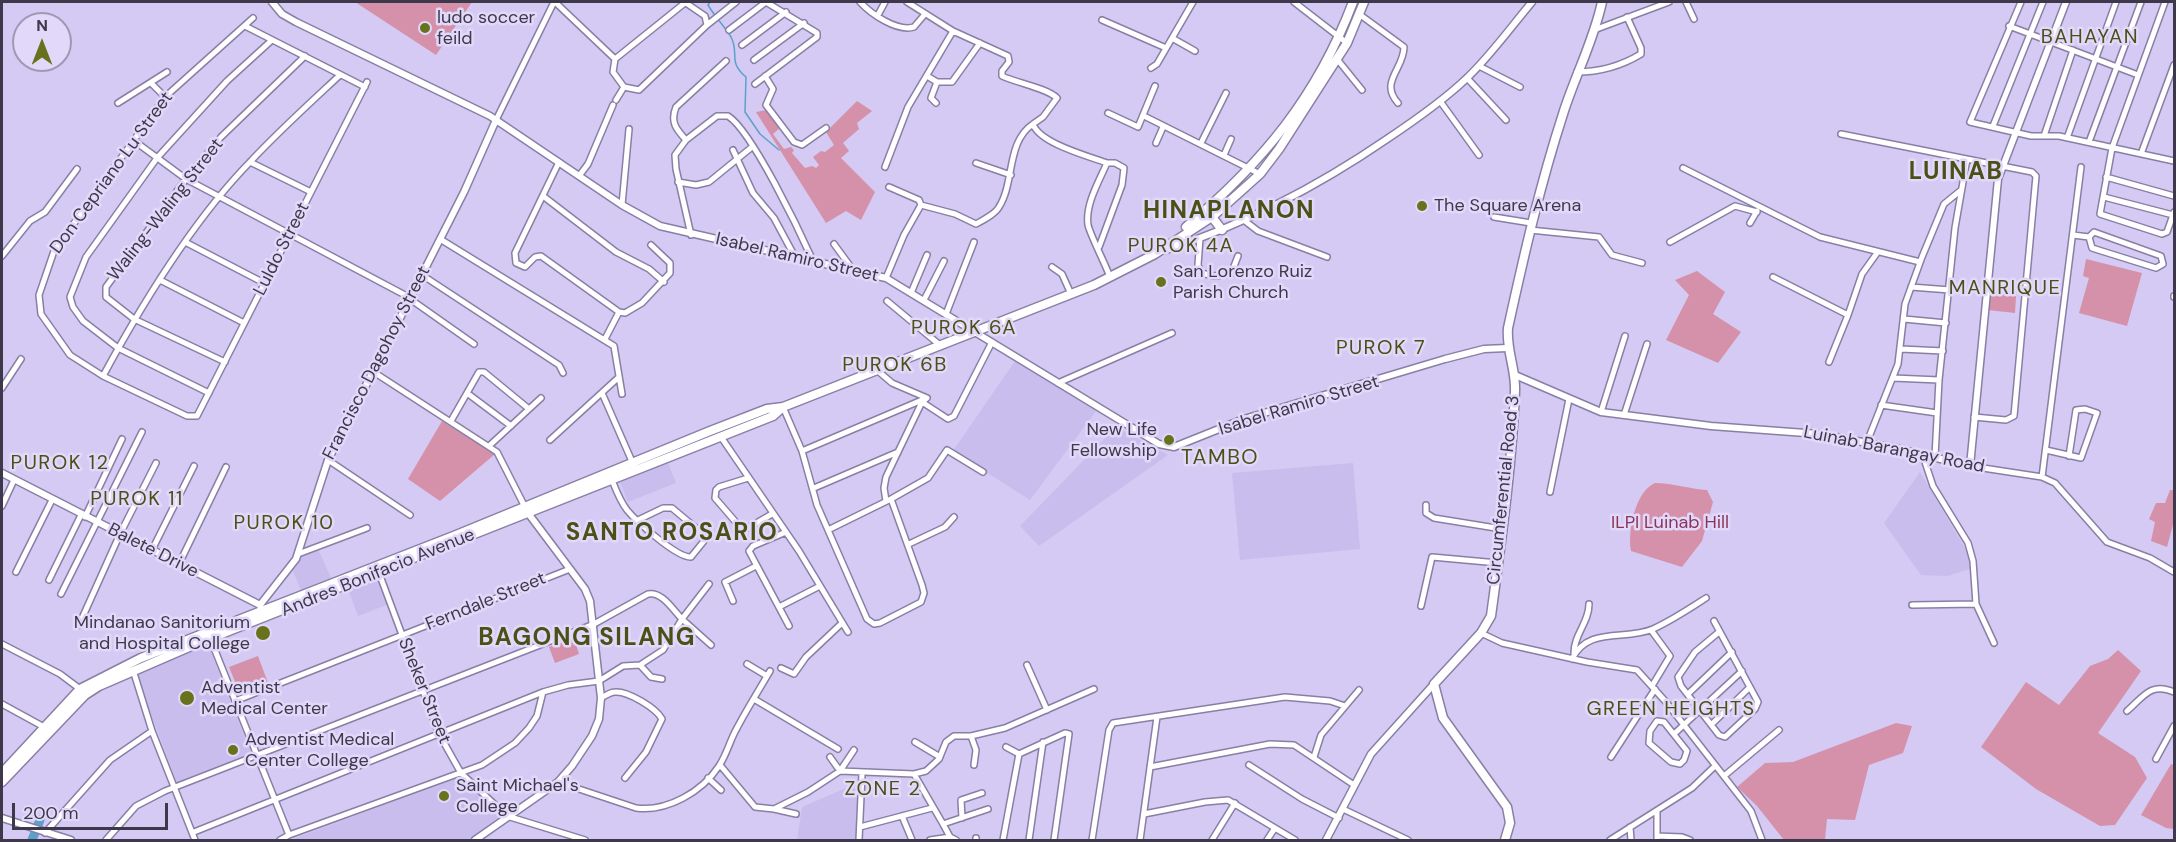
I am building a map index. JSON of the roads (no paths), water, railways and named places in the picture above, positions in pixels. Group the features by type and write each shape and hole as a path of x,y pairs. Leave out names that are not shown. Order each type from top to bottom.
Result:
{"main road":[{"name":"Andres Bonifacio Avenue","path":"1156,253 1251,169 1294,114 1339,38 1351,2"},
{"name":"Circumferential Road 3","path":"1434,684 1481,633 1491,616 1513,424 1515,375 1507,348 1508,328 1530,226 1577,72 1594,30 1602,2"},
{"name":"Andres Bonifacio Avenue","path":"2,773 44,727 82,692 141,658 526,509 767,409 783,407 977,332 1110,277 1156,253 1212,217 1260,174 1347,43 1362,8"},
{"path":"1212,217 1221,230"},
{"name":"Andres Bonifacio Avenue","path":"2,782 82,692 210,638 262,611 379,573 526,509 612,480 634,466 721,437 773,416 783,407"},
{"path":"1434,684 1443,718 1507,807 1510,823 1505,840"}],"street":[{"name":"Isabel Ramiro Street","path":"275,2 282,14 296,22 494,118 622,205 660,226 691,235 886,278 1159,444 1174,447 1244,419 1445,359 1484,349 1507,348"},
{"path":"494,118 555,2 615,59"},
{"path":"707,25 705,16 686,2 615,59 613,72 624,87 639,90 707,25 736,2"},
{"path":"729,30 766,2 815,31 817,37 755,84"},
{"path":"860,2 894,25 909,29 914,27 925,14"},
{"path":"878,15 885,2"},
{"path":"890,187 919,200 921,205 955,214 976,224 999,208 1011,175 1020,135 1043,117 1057,98 1052,93 1023,86 1002,76 1002,71 1009,62 1008,56 953,31 907,2"},
{"path":"1151,68 1155,66 1193,2"},
{"path":"1294,2 1347,43"},
{"path":"1351,2 1362,8 1404,47 1390,83 1392,94 1398,103"},
{"path":"1156,253 1245,221 1315,186 1440,101 1479,66 1532,2"},
{"path":"1594,30 1669,2"},
{"path":"1686,2 1694,19"},
{"path":"2020,2 1970,121 2017,133 2067,138 2175,161"},
{"path":"1993,126 2043,2"},
{"path":"1970,466 2001,166 2017,133 2066,2"},
{"path":"2067,138 2093,59 2116,2"},
{"path":"2089,142 2141,2"},
{"path":"2104,197 2174,214 2167,232 2160,234 2100,214 2112,148 2164,2"},
{"path":"742,45 786,12"},
{"path":"1577,72 1592,72 1625,63 1641,54 1641,48 1627,17"},
{"name":"Don Cepriano Lu Street","path":"197,416 187,416 103,376 70,355 41,314 39,295 54,251 165,97 253,18"},
{"path":"1102,20 1166,48"},
{"path":"754,60 804,23"},
{"path":"103,376 134,319 219,198 250,162 340,75 245,26"},
{"path":"2009,26 2138,75"},
{"path":"885,167 908,107 953,31"},
{"path":"1172,38 1195,51"},
{"path":"209,393 118,348 83,321 73,307 70,297 79,269 86,257 157,158 226,81 272,40"},
{"path":"927,76 946,84 956,78 980,43"},
{"path":"2044,136 2073,50"},
{"name":"Waling-Waling Street","path":"225,362 134,319 106,297 106,287 186,179 221,137 305,56"},
{"path":"1337,59 1362,90"},
{"path":"686,140 674,126 672,116 676,107 726,61"},
{"path":"2141,154 2175,65"},
{"path":"1479,66 1520,87"},
{"path":"118,104 152,84 167,72"},
{"name":"Luldo Street","path":"197,416 366,85 340,75"},
{"path":"765,76 773,89 766,105 794,142 802,145 826,128"},
{"path":"1467,78 1506,120"},
{"path":"936,103 931,98 937,82"},
{"path":"152,84 165,97"},
{"path":"1108,113 1138,127 1155,86"},
{"path":"579,176 588,164 614,102 624,87"},
{"path":"1201,143 1226,93"},
{"path":"1440,101 1479,154"},
{"path":"691,235 678,182 675,155 686,140 722,114 737,121 789,211 813,261"},
{"path":"1144,116 1260,174"},
{"name":"Francisco Dagohoy Street","path":"262,611 298,554 328,460 411,299 494,118"},
{"path":"1033,124 1041,136 1107,163 1112,162 1121,166 1124,176 1099,247"},
{"path":"1156,143 1163,127"},
{"path":"622,205 629,129"},
{"path":"1841,134 2032,172 2036,176 2014,413 2012,418 2006,420 1974,417"},
{"path":"1224,155 1231,139"},
{"path":"133,140 186,179 219,198 411,299 474,344"},
{"path":"678,182 696,185 709,182 752,147"},
{"path":"733,150 753,193 774,218 795,257"},
{"path":"1935,458 1940,380 1960,191 1967,159"},
{"path":"250,162 311,192"},
{"path":"559,162 515,253 516,263 525,267 535,257 541,256 619,312 630,312 664,282 670,273 670,263 651,245"},
{"path":"976,163 1011,175"},
{"path":"1107,163 1088,219 1090,232 1099,247 1110,277"},
{"path":"2042,477 2081,167"},
{"path":"1683,168 1758,210 1820,237 1920,262"},
{"path":"2,256 30,222 50,207 77,169"},
{"path":"2106,177 2175,196"},
{"path":"1868,442 1893,378 1901,349 1905,304 1920,262 1944,204 1960,191"},
{"path":"543,196 616,252 649,269 664,282"},
{"path":"886,278 904,235 921,205"},
{"path":"1670,242 1732,207 1740,206 1758,210"},
{"path":"1750,223 1758,210"},
{"path":"1494,217 1530,226 1599,237 1612,255 1642,262"},
{"path":"1245,221 1258,231 1328,258"},
{"path":"2094,232 2161,256 2163,261 2158,268 2150,267 2092,248 2089,237 2094,232"},
{"path":"2073,235 2089,237"},
{"path":"1200,238 1198,265 1201,273 1227,276 1231,274 1238,256"},
{"path":"440,239 605,339 616,349 622,394"},
{"path":"946,314 974,242"},
{"path":"187,243 264,283"},
{"path":"834,244 853,270"},
{"path":"1829,362 1862,274 1877,253"},
{"path":"911,292 927,255"},
{"path":"924,300 944,261"},
{"path":"1052,267 1062,274 1071,294"},
{"path":"422,275 559,365 562,373"},
{"path":"1773,277 1848,315"},
{"path":"160,280 244,323"},
{"path":"1911,287 1950,290"},
{"path":"887,301 941,346"},
{"path":"605,339 619,312"},
{"path":"1904,319 1946,323"},
{"path":"1058,383 1172,333"},
{"path":"1601,412 1625,336"},
{"path":"878,371 892,383 924,400 948,419 954,417 992,342"},
{"path":"1624,416 1647,344"},
{"path":"1901,349 1943,351"},
{"path":"2,388 21,359"},
{"path":"372,371 489,446 502,458 526,509 585,589 594,624 601,698 599,719 592,736 558,782 475,840"},
{"path":"451,421 475,376 484,372 529,408"},
{"name":"Luinab Barangay Road","path":"1515,375 1601,412 1712,426 1783,430 1868,442 1970,466 2042,477 2061,488 2107,542 2150,558 2175,572"},
{"path":"550,440 619,377"},
{"path":"1893,378 1940,380"},
{"path":"467,393 511,426"},
{"path":"602,393 634,466"},
{"path":"489,446 541,398"},
{"path":"1550,492 1569,399"},
{"path":"802,451 924,400"},
{"path":"783,407 802,451 817,505 867,619 874,624 917,605 923,597 909,544 888,500 884,483 924,400"},
{"path":"1881,405 1937,413"},
{"path":"2046,450 2069,456 2082,457 2097,412 2085,408 2076,410 2069,456"},
{"path":"61,594 142,432"},
{"path":"721,437 786,532 848,632"},
{"path":"49,580 122,439"},
{"path":"828,530 928,478 947,450 982,472"},
{"path":"814,488 898,452"},
{"path":"1923,456 1933,486 1968,543 1973,561 1976,603 1994,642"},
{"path":"328,460 410,515"},
{"path":"79,625 120,534 156,463"},
{"path":"152,550 194,466"},
{"path":"178,564 226,467"},
{"name":"Balete Drive","path":"2,473 152,550 262,611"},
{"path":"748,478 719,487 716,490 716,498 740,528 748,528 772,514"},
{"path":"2,506 14,480"},
{"path":"612,480 627,510 638,520 684,557 691,557 704,541 702,532 672,508 663,508 638,520"},
{"path":"16,572 52,500"},
{"path":"1426,505 1426,513 1434,518 1502,529"},
{"path":"909,544 945,526 954,518"},
{"path":"298,554 367,528"},
{"path":"786,532 750,548 749,555 789,626"},
{"path":"1421,606 1432,557 1498,563"},
{"path":"733,601 725,582 756,566"},
{"name":"Ferndale Street","path":"235,701 570,568"},
{"name":"Sheker Street","path":"379,573 439,734 461,773 507,816 585,840"},
{"path":"194,832 543,692 568,685 599,681 623,666 640,665 663,650 682,619 709,584"},
{"path":"779,608 818,587"},
{"path":"106,840 144,800 422,689 594,624 651,592 660,596 711,645"},
{"path":"1573,656 1583,644 1599,637 1650,630 1707,598"},
{"path":"1912,605 1976,603"},
{"path":"1573,656 1575,639 1587,618 1589,604"},
{"path":"1714,621 1742,671 1757,705 1728,736 1719,735 1679,681 1680,673 1695,652 1719,632"},
{"path":"781,668 794,674 806,657 841,624"},
{"path":"1611,757 1654,688 1670,656 1650,630"},
{"path":"1481,633 1502,643 1633,668 1654,688 1751,811 1762,840"},
{"path":"210,638 289,835"},
{"path":"2,644 60,674 82,692"},
{"path":"1688,694 1732,652"},
{"path":"558,782 636,808 648,810 669,806 708,778 720,765 738,726 769,674 747,664"},
{"path":"1027,664 1047,710"},
{"path":"640,665 651,677 662,679"},
{"path":"133,670 152,731 194,832 195,840"},
{"path":"1674,734 1742,671"},
{"path":"1326,840 1371,754 1434,684"},
{"path":"1712,724 1750,687"},
{"path":"2127,711 2154,688 2163,687 2175,692"},
{"path":"840,771 862,774 914,774 926,771 940,757 949,739 1005,728 1094,689"},
{"path":"1314,757 1321,735 1359,690"},
{"path":"280,840 482,765 515,743 537,716 543,692"},
{"path":"601,698 611,693 622,693 655,711 662,719 646,752 626,778"},
{"path":"1092,840 1111,727 1116,722 1285,697 1330,701 1345,706"},
{"path":"754,699 838,749"},
{"path":"2,704 44,727"},
{"path":"1140,840 1157,717"},
{"path":"1658,721 1664,722 1674,734 1687,751 1680,764 1671,762 1649,742 1650,731 1658,721"},
{"path":"2156,759 2175,726"},
{"path":"1724,776 1779,730"},
{"path":"38,831 110,760 152,731"},
{"path":"1019,754 1065,733 1069,734 1054,840"},
{"path":"971,736 976,750 974,765"},
{"path":"915,742 940,757"},
{"path":"1029,840 1043,742"},
{"path":"1150,767 1281,743 1294,745 1354,785"},
{"path":"1006,747 1019,754"},
{"path":"774,809 808,792 840,771 854,750"},
{"path":"1004,840 1019,754"},
{"path":"831,756 840,771"},
{"path":"720,765 755,807 796,814"},
{"path":"1249,765 1302,799 1339,818"},
{"path":"1610,840 1692,788 1715,766"},
{"path":"859,840 862,774"},
{"path":"914,774 950,837"},
{"path":"708,778 721,790"},
{"path":"962,818 961,800 982,793"},
{"path":"1144,814 1212,801 1235,803 1295,840"},
{"path":"1212,840 1235,803"},
{"path":"860,827 932,808"},
{"path":"1343,808 1408,840"},
{"path":"944,824 988,809"},
{"path":"1657,812 1657,838 1690,840"},
{"path":"902,816 912,840"},
{"path":"2,818 71,840"},
{"path":"1630,827 1630,840"},
{"path":"1267,840 1275,828"},
{"path":"561,840 568,834"},
{"path":"932,840 950,837 956,840"}],"waterway":[{"path":"710,2 708,5 731,37 735,62 746,77 745,112 760,134 779,150"},
{"path":"32,840 40,820"}],"place":[{"name":"ludo soccer feild","path":"425,28"},
{"name":"The Square Arena","path":"1422,206"},
{"name":"San Lorenzo Ruiz Parish Church","path":"1161,282"},
{"name":"New Life Fellowship","path":"1169,440"},
{"name":"Mindanao Sanitorium and Hospital College","path":"263,633"},
{"name":"Adventist Medical Center","path":"187,698"},
{"name":"Adventist Medical Center College","path":"233,750"},
{"name":"Saint Michael's College","path":"444,796"}],"district":[{"name":"BAHAYAN","path":"2090,38"},
{"name":"LUINAB","path":"1956,173"},
{"name":"HINAPLANON","path":"1229,212"},
{"name":"PUROK 4A","path":"1181,247"},
{"name":"MANRIQUE","path":"2005,289"},
{"name":"PUROK 6A","path":"964,329"},
{"name":"PUROK 7","path":"1381,349"},
{"name":"PUROK 6B","path":"895,366"},
{"name":"TAMBO","path":"1220,458"},
{"name":"PUROK 12","path":"60,464"},
{"name":"PUROK 11","path":"137,500"},
{"name":"PUROK 10","path":"284,524"},
{"name":"SANTO ROSARIO","path":"672,534"},
{"name":"BAGONG SILANG","path":"587,639"},
{"name":"GREEN HEIGHTS","path":"1671,710"},
{"name":"ZONE 2","path":"883,790"}],"park label":[{"name":"ILPI Luinab Hill","path":"1670,523"}]}
